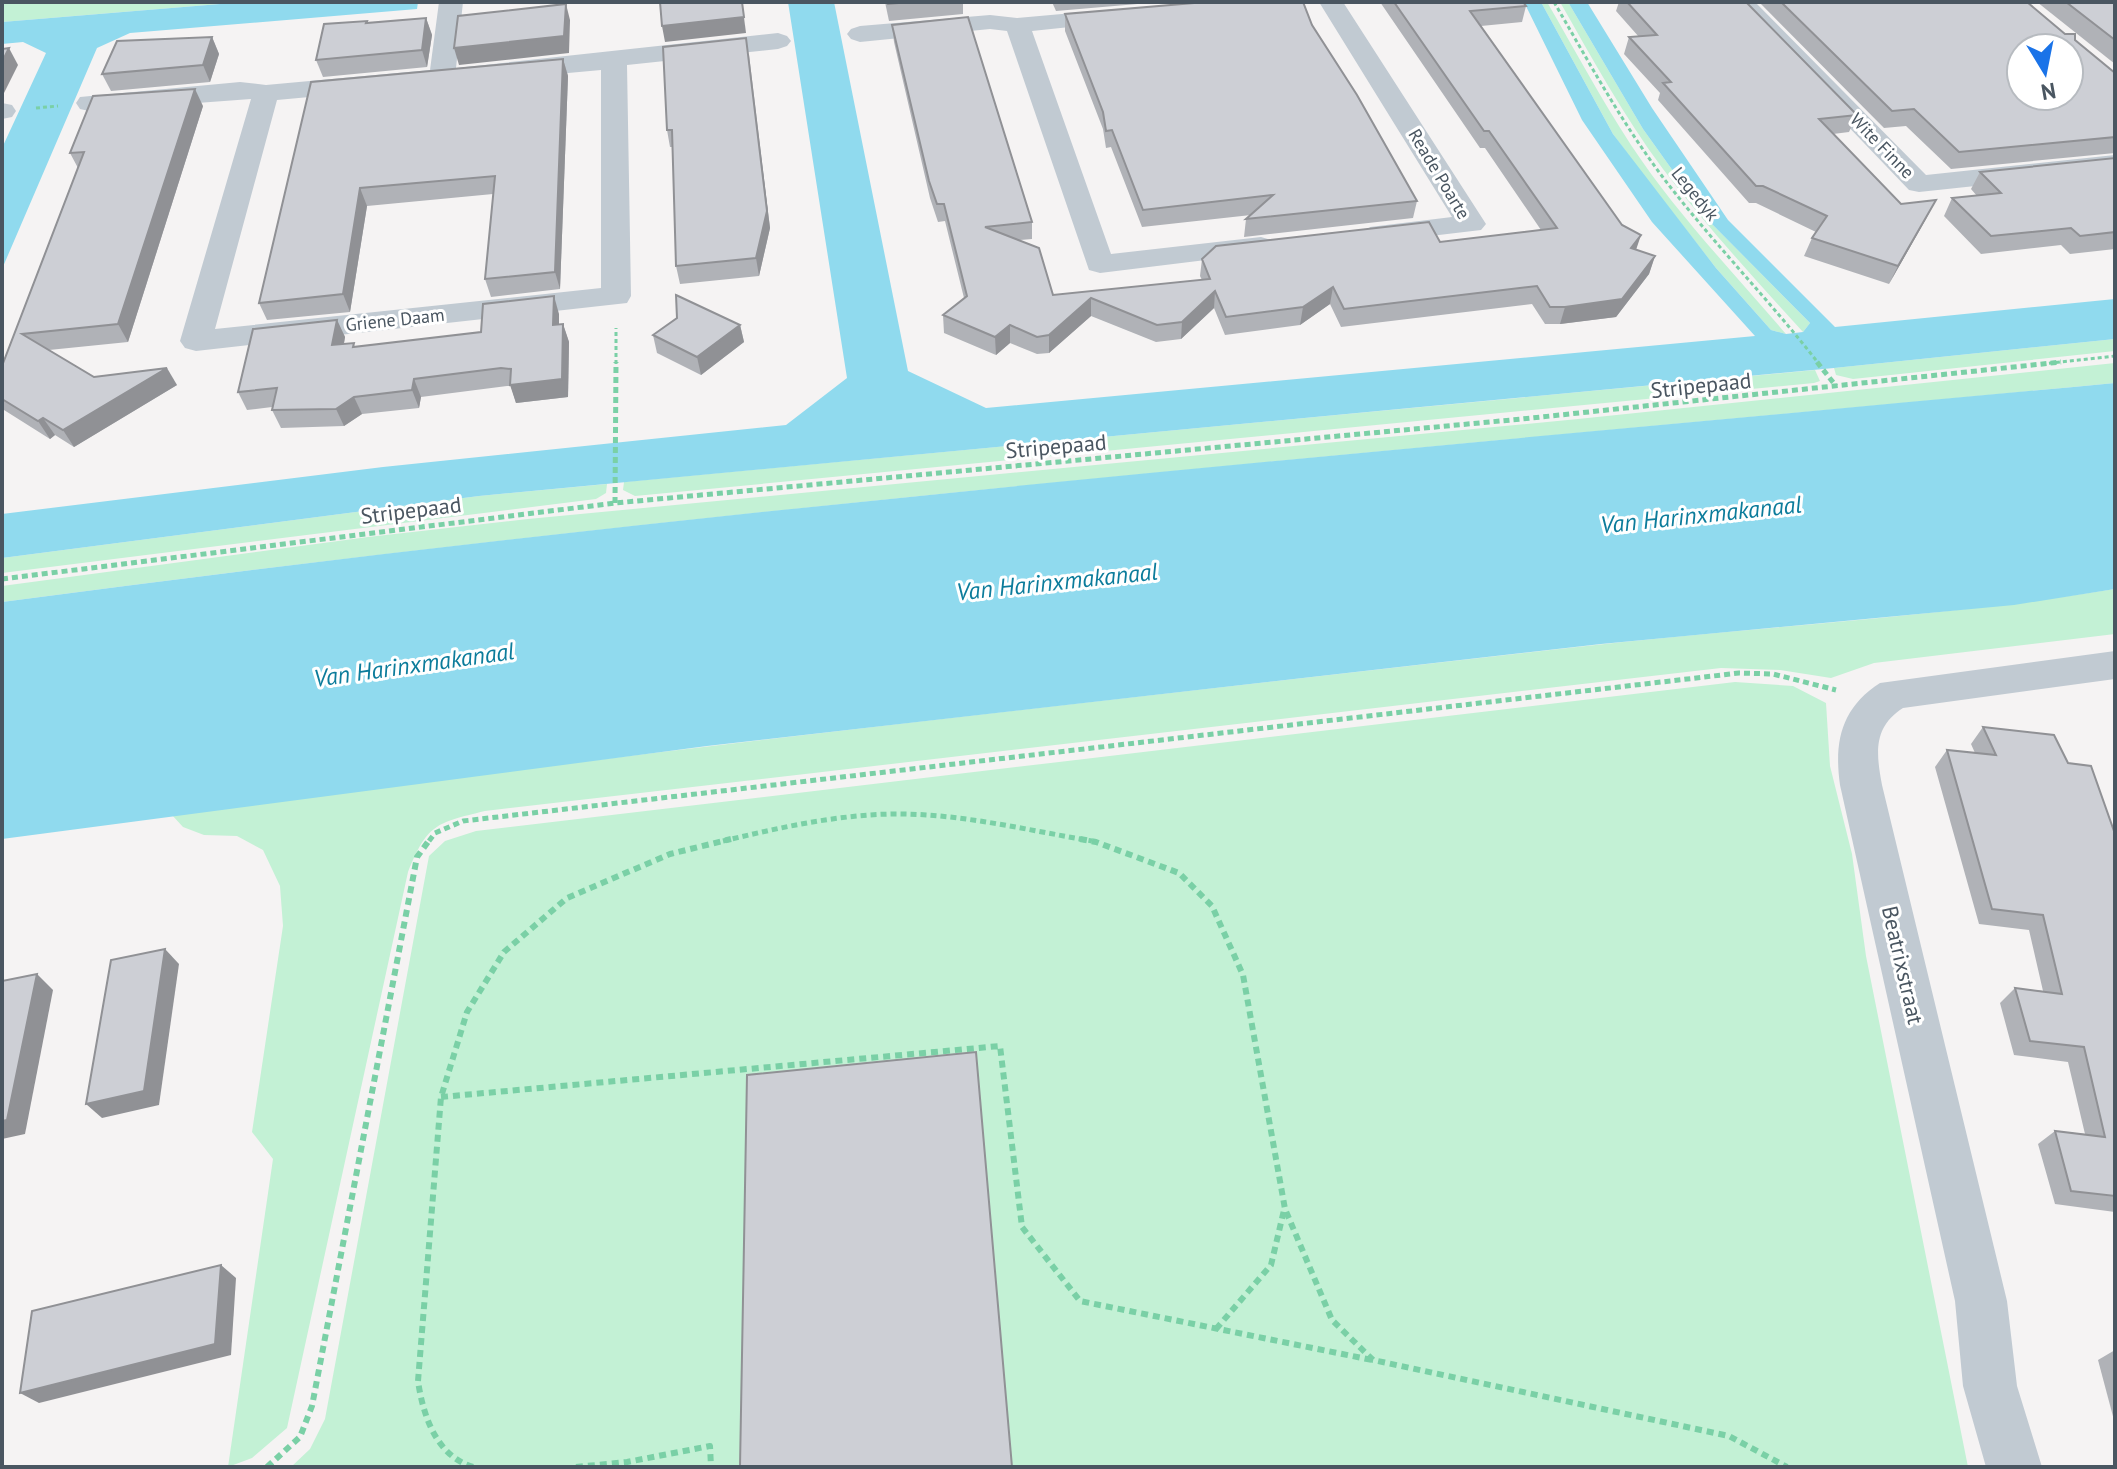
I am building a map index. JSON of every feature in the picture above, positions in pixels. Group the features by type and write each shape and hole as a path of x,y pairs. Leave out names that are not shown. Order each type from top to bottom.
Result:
{"street":[{"path":"442,77 451,2"},
{"name":"Reade Poarte","path":"1331,2 1471,224 1347,237"},
{"name":"Wite Finne","path":"1741,2 1919,184 2115,163"},
{"path":"860,34 990,22 1017,25 1143,14"},
{"path":"1017,25 1100,264 1286,244"},
{"path":"89,103 240,90 266,93 614,61 640,54 778,41"},
{"path":"614,61 616,296"},
{"name":"Griene Daam","path":"266,93 196,341 616,296"},
{"path":"1874,705 1894,694 1919,689 2115,665"},
{"name":"Beatrixstraat","path":"1874,705 1859,731 1856,756 1861,785 1981,1301 1984,1364 1998,1426 2014,1467"}],"path":[{"name":"Legedyk","path":"1554,2 1615,109 1646,154 1682,202 1837,387"},
{"path":"30,108 62,106"},
{"path":"615,503 616,296"},
{"name":"Stripepaad","path":"2,579 615,503 1837,387 2115,356"},
{"path":"267,1467 300,1437 312,1406 417,857 435,833 463,821 1739,673 1773,674 1806,680 1874,705"},
{"path":"473,1467 464,1465 434,1439 421,1411 418,1381 441,1097 467,1012 504,952 567,898 670,854 791,825 890,814 944,816 1096,842 1179,873 1212,906 1243,975 1285,1209 1332,1320 1373,1360"},
{"path":"441,1097 1000,1046 1022,1227 1080,1301 1729,1436 1787,1467"},
{"path":"1216,1329 1271,1265 1285,1209"},
{"path":"576,1467 627,1462 710,1446 711,1467"}],"green space":[{"path":"2,2 244,2 2,22"},
{"path":"1541,2 1547,2 1609,110 1648,170 1786,334 1771,330 1716,268 1638,168 1613,134"},
{"path":"1560,2 1568,2 1643,129 1708,220 1810,323 1803,332 1663,169 1596,66"},
{"path":"2115,339 2115,351 1853,379 1836,375 1834,368"},
{"path":"2115,363 2115,383 793,509 265,568 2,602 2,586 368,537 1578,419"},
{"path":"1815,370 1820,381 1814,383 635,496 623,490 624,482"},
{"path":"607,484 606,493 596,499 2,573 2,558 479,496"},
{"path":"2115,589 2115,634 1874,663 1831,678 1780,670 1721,668 485,811 444,823 421,844 408,872 287,1428 252,1458 228,1467 273,1159 252,1132 283,926 280,886 263,850 237,836 204,835 183,827 172,815 869,727 1568,648 1979,608"},
{"path":"1735,682 1793,686 1826,703 1830,766 1852,854 1866,956 1968,1467 291,1467 310,1449 325,1419 429,856 445,841 476,831"}],"water":[{"path":"244,2 418,2 417,9 130,33 97,48 2,269 2,148 46,53 23,42 2,44 2,22"},
{"path":"788,2 834,2 908,371 986,408 1755,336 1652,222 1582,120 1524,2 1541,2 1613,134 1716,268 1771,330 1786,334 1803,332 1810,323 1708,220 1643,129 1568,2 1587,2 1652,108 1728,220 1835,327 2115,299 2115,339 479,496 2,558 2,514 383,467 786,425 847,378"},
{"name":"Van Harinxmakanaal","path":"2115,383 2115,589 2014,605 1601,644 707,746 2,839 2,602 265,568 793,509"}],"building":[{"path":"660,2 742,2 744,17 662,26"},
{"path":"1206,2 1303,2 1312,25 1357,95 1417,201 1246,219 1273,195 1143,210 1112,130 1106,131 1103,112 1065,14"},
{"path":"1394,2 1523,2 1526,6 1470,11 1622,225 1641,235 1631,248 1655,256 1622,299 1550,307 1537,286 1344,309 1333,287 1303,307 1226,317 1215,291 1182,322 1157,325 1091,298 1049,335 1037,337 1010,325 995,337 943,315 967,296 944,204 937,204 929,181 892,25 968,17 1032,222 985,227 1039,248 1053,295 1210,279 1202,259 1216,246 1429,222 1440,242 1557,228 1489,131 1484,131"},
{"path":"1627,2 1746,2 1857,115 1819,119 1901,204 1936,200 1898,266 1812,238 1827,216 1763,186 1756,186 1663,83 1671,82 1629,37 1657,35"},
{"path":"1781,2 2027,2 2063,32 2005,32 2005,112 2085,112 2085,48 2115,73 2115,137 1959,152 1914,109 1892,111"},
{"path":"2066,2 2115,2 2115,40"},
{"path":"566,4 564,36 454,48 458,16"},
{"path":"426,18 422,50 316,60 324,24"},
{"path":"212,37 203,65 102,74 117,41"},
{"path":"746,38 767,211 756,258 676,266 672,130 667,130 663,47"},
{"path":"9,48 2,62 2,49"},
{"path":"563,59 555,272 485,279 495,176 360,188 343,294 259,303 311,82"},
{"path":"195,89 118,324 22,334 94,377 167,368 63,430 43,418 38,421 2,399 2,366 84,152 70,153 93,96"},
{"path":"2115,158 2115,232 2080,236 2071,228 1991,236 1952,198 2001,193 1980,172"},
{"path":"676,295 740,325 697,357 653,335 677,318"},
{"path":"554,296 553,325 563,324 562,379 510,385 511,369 501,368 414,379 412,390 354,397 336,409 272,410 277,388 238,392 253,329 337,320 332,345 354,343 353,347 481,332 483,304"},
{"path":"1983,727 2054,735 2068,763 2091,766 2115,834 2115,1196 2071,1191 2055,1131 2105,1137 2084,1047 2030,1041 2015,988 2062,994 2043,915 1992,909 1947,750 1996,755"},
{"path":"165,949 144,1091 86,1104 111,960"},
{"path":"37,974 7,1120 2,1121 2,981"},
{"path":"976,1052 1012,1467 740,1467 747,1075"},
{"path":"221,1265 215,1344 20,1393 32,1311"}]}
